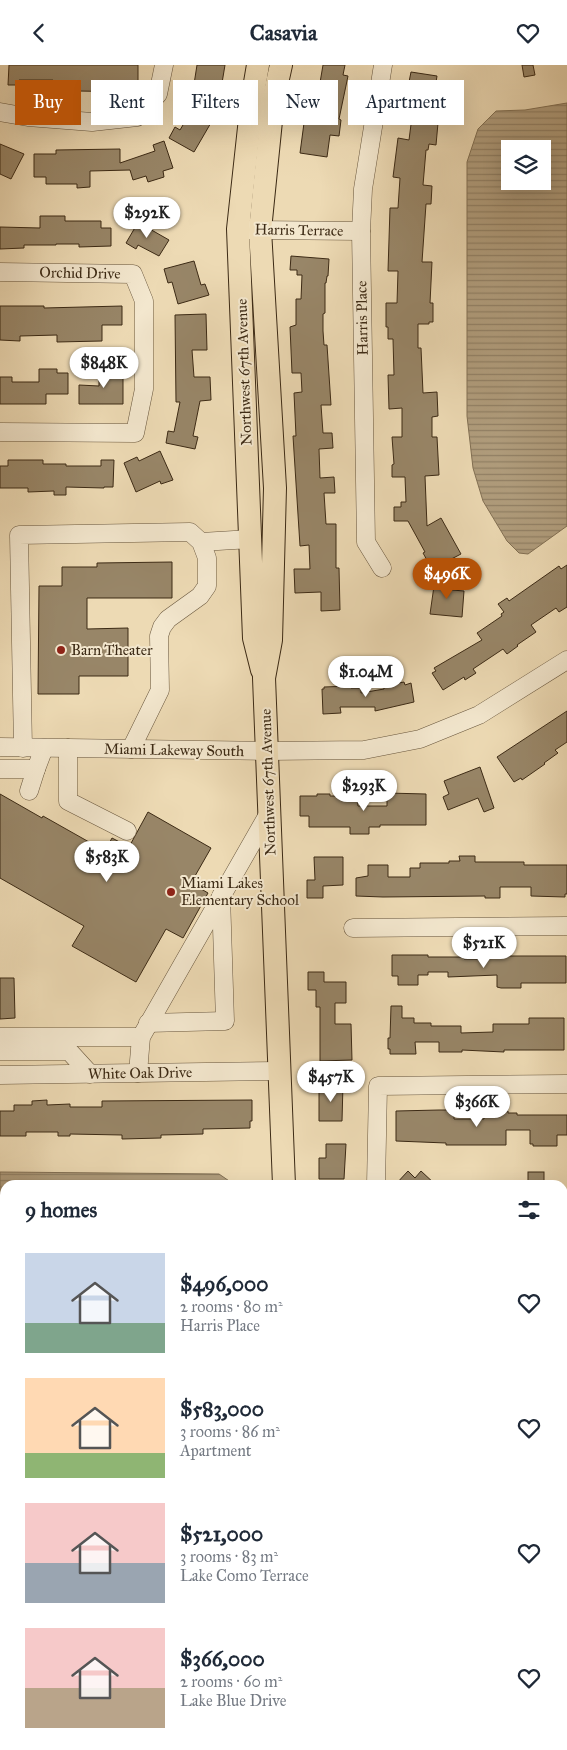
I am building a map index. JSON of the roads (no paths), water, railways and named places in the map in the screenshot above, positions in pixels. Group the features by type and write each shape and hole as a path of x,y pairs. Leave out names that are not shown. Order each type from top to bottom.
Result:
{"main road":[{"name":"Northwest 67th Avenue","path":"258,65 252,100 238,229 254,638 264,678 284,1180"},
{"name":"Northwest 67th Avenue","path":"264,678 271,640 275,488 260,230 273,101 281,65"}],"street":[{"path":"0,112 28,117 92,122 138,117 158,94 164,65"},
{"name":"Harris Place","path":"382,568 366,543 361,231 363,189 383,65"},
{"name":"Harris Terrace","path":"238,229 361,231"},
{"name":"Orchid Drive","path":"0,272 133,274 144,301 144,389 136,433 0,433"},
{"path":"23,748 18,535 190,532 202,543 208,572 206,585 200,596 168,619 162,627 159,637 160,690 131,749"},
{"path":"202,543 251,539"},
{"name":"Miami Lakeway South","path":"0,747 267,751 364,750 420,739 479,715 567,660"},
{"path":"29,791 44,748"},
{"path":"68,748 68,801 127,831"},
{"path":"0,769 36,769"},
{"path":"138,1073 144,1030 269,813"},
{"path":"0,1037 144,1030 225,1021 221,896"},
{"path":"353,928 567,926"},
{"path":"0,1051 69,1051 90,1074"},
{"name":"White Oak Drive","path":"0,1075 279,1071"},
{"path":"376,1180 378,1086 567,1084"}],"place":[{"name":"Barn Theater","path":"61,650"},
{"name":"Miami Lakes Elementary School","path":"171,892"}]}
